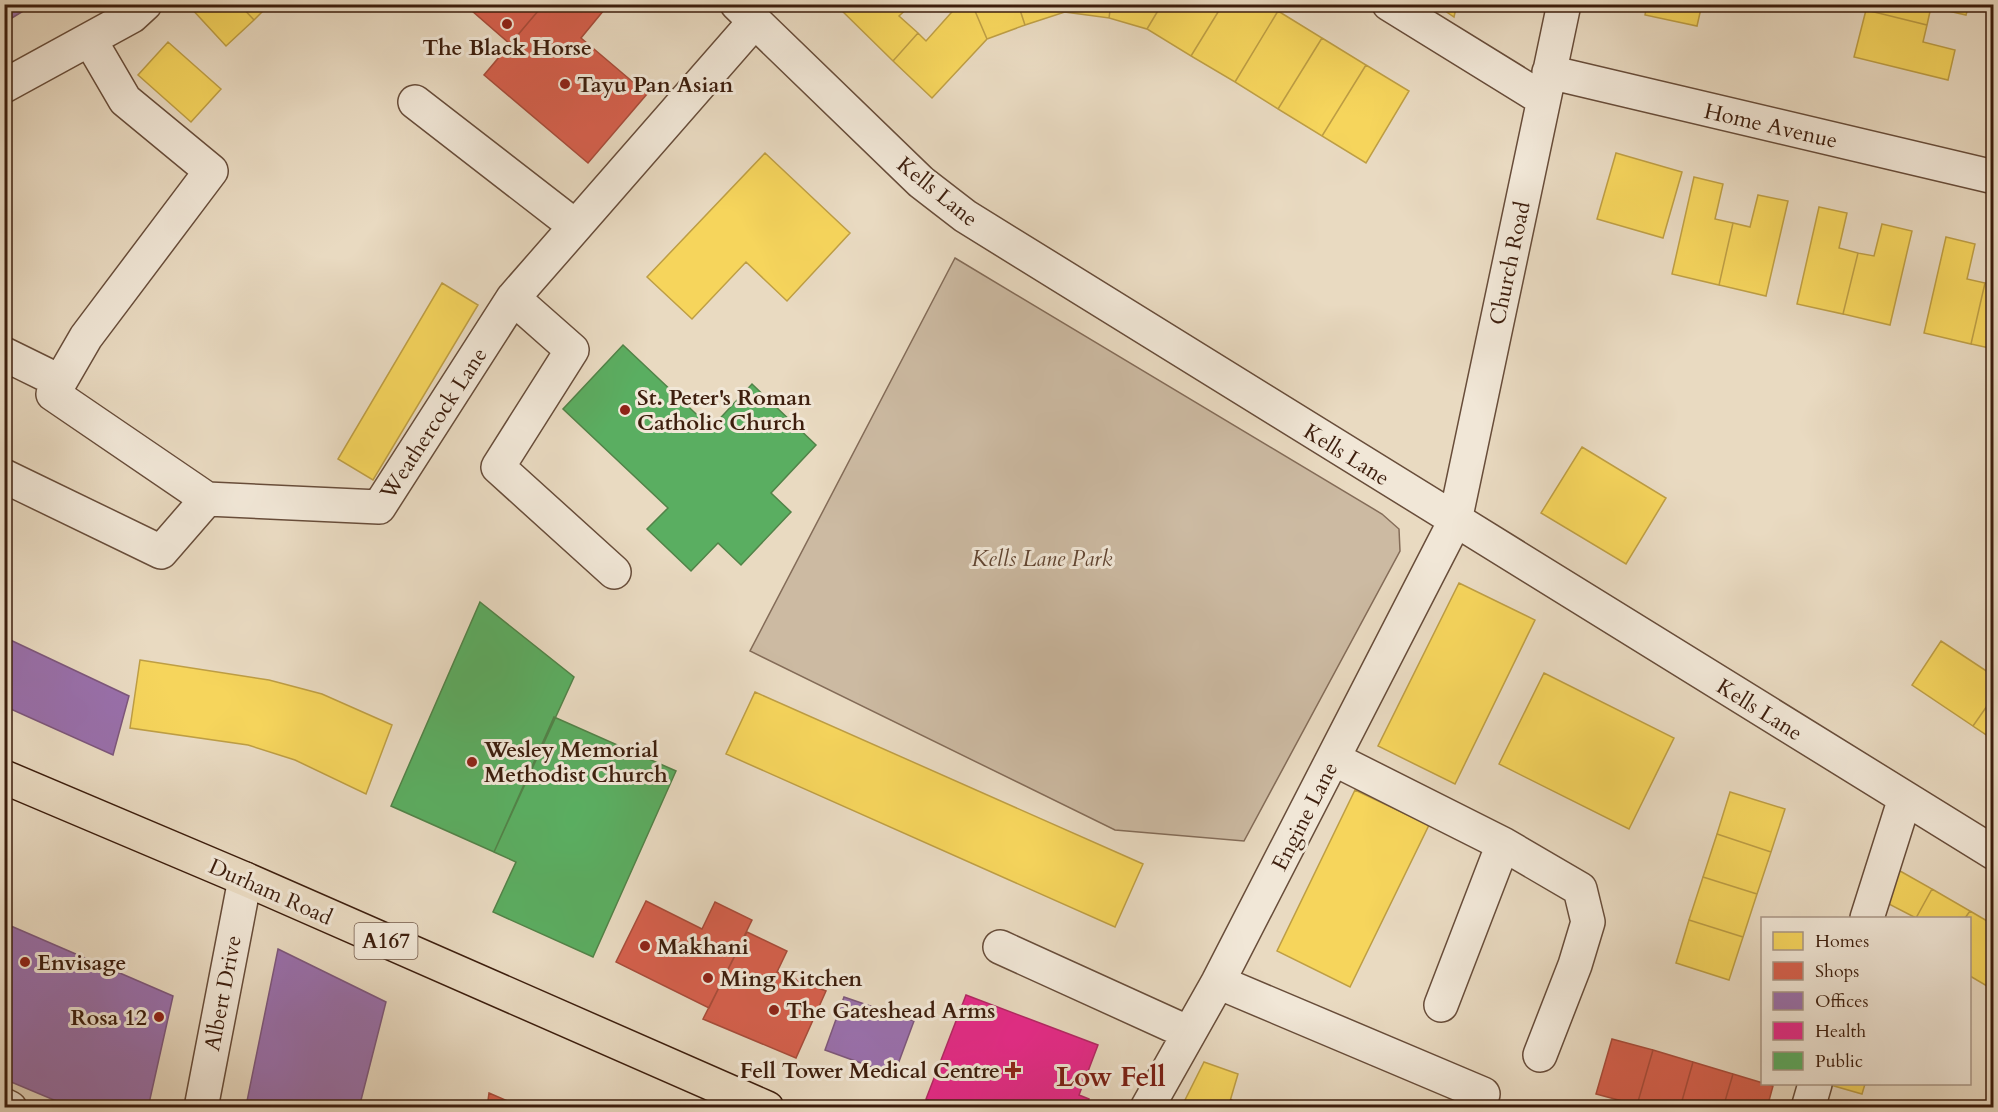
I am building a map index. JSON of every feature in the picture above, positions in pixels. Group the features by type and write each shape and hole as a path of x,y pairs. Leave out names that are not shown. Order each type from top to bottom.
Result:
{"main road":[{"name":"Durham Road","path":"4,777 245,879 767,1107"}],"street":[{"name":"Home Avenue","path":"1389,4 1546,86 1994,177"},
{"name":"Church Road","path":"1455,521 1564,4"},
{"path":"4,86 90,40 133,8"},
{"name":"Weathercock Lane","path":"207,499 379,507 513,298 752,10"},
{"name":"Kells Lane","path":"752,10 921,182 965,216 1994,854"},
{"path":"4,476 161,552 207,499 53,394 86,337 211,171 125,100 90,40"},
{"path":"416,102 575,226"},
{"path":"513,298 572,350 498,467 614,572"},
{"path":"4,354 59,381"},
{"name":"Engine Lane","path":"1147,1107 1218,982 1455,521"},
{"path":"1334,759 1503,844 1580,889 1588,922 1575,965 1540,1055"},
{"path":"1867,917 1905,798"},
{"path":"1441,1005 1503,844"},
{"name":"Albert Drive","path":"201,1107 245,879"},
{"path":"1000,947 1189,1033"},
{"path":"1218,982 1483,1094"},
{"path":"1808,1107 1814,1085"},
{"path":"4,1106 10,1107"}],"green space":[{"name":"Kells Lane Park","path":"955,258 1382,514 1399,529 1400,551 1244,841 1115,830 750,651"}],"building: Homes":[{"path":"193,4 239,4 254,20 226,46 190,7"},
{"path":"239,4 270,4 254,20"},
{"path":"835,4 912,4 899,16 918,33 893,61"},
{"path":"959,4 972,4 987,39 932,98 893,61 918,33 926,41"},
{"path":"972,4 1018,4 1025,25 987,39"},
{"path":"1018,4 1065,4 1065,12 1025,25"},
{"path":"1065,4 1111,4 1109,18 1065,12"},
{"path":"1111,4 1162,4 1147,29 1109,18"},
{"path":"1162,4 1223,4 1191,56 1147,29"},
{"path":"1223,4 1268,4 1278,11 1235,82 1191,56"},
{"path":"1435,4 1457,4 1454,17"},
{"path":"1647,4 1702,4 1697,26 1645,15"},
{"path":"1867,4 1969,4 1966,15 1931,7 1927,25 1866,10"},
{"path":"1866,10 1927,25 1923,42 1955,50 1948,80 1854,57"},
{"path":"1278,11 1322,38 1278,109 1235,82"},
{"path":"1322,38 1366,65 1322,136 1278,109"},
{"path":"168,42 221,89 191,122 138,75"},
{"path":"1366,65 1409,91 1366,163 1322,136"},
{"path":"765,153 850,233 787,301 746,262 692,319 647,277"},
{"path":"1616,153 1682,172 1663,238 1597,219"},
{"path":"1694,177 1723,184 1715,219 1733,223 1719,285 1672,274"},
{"path":"1758,195 1788,201 1766,296 1719,285 1733,223 1750,227"},
{"path":"1819,207 1847,213 1839,248 1858,253 1843,314 1797,304"},
{"path":"1882,224 1912,231 1890,325 1843,314 1858,253 1874,256"},
{"path":"1946,237 1975,244 1967,279 1985,283 1971,344 1924,333"},
{"path":"442,283 478,305 373,480 338,459"},
{"path":"1985,283 1994,285 1994,349 1971,344"},
{"path":"1582,447 1666,498 1626,564 1541,513"},
{"path":"1459,583 1535,620 1455,784 1378,746"},
{"path":"1941,641 1994,676 1994,696 1973,726 1912,685"},
{"path":"140,660 269,680 322,694 392,725 366,794 295,760 248,745 130,728"},
{"path":"1544,673 1674,738 1629,829 1499,764"},
{"path":"755,692 1143,864 1115,927 726,754"},
{"path":"1994,696 1994,740 1973,726"},
{"path":"1355,790 1429,825 1350,987 1277,951"},
{"path":"1730,792 1785,809 1771,852 1717,834"},
{"path":"1717,834 1771,852 1757,894 1703,877"},
{"path":"1893,867 1932,889 1917,917 1881,900"},
{"path":"1703,877 1757,894 1743,937 1689,920"},
{"path":"1932,889 1970,911 1966,917 1917,917"},
{"path":"1970,911 1994,925 1992,989 1971,977 1971,917 1966,917"},
{"path":"1689,920 1743,937 1729,980 1676,963"},
{"path":"1204,1062 1238,1074 1228,1108 1181,1108"},
{"path":"1830,1085 1865,1085 1862,1094"}],"building: Shops":[{"name":"The Black Horse","path":"464,4 544,4 510,44"},
{"name":"Tayu Pan Asian","path":"544,4 609,4 581,38 647,94 588,163 484,75"},
{"path":"646,901 702,929 715,902 752,920 709,1008 616,962"},
{"path":"747,932 787,951 777,972 826,991 796,1058 703,1019"},
{"path":"1612,1039 1653,1050 1637,1105 1596,1094"},
{"path":"1653,1050 1693,1062 1680,1108 1645,1108 1637,1105"},
{"path":"1693,1062 1733,1074 1723,1108 1680,1108"},
{"path":"1733,1074 1761,1082 1761,1085 1773,1086 1767,1108 1723,1108"},
{"path":"489,1093 524,1108 487,1108"},
{"path":"1231,1100 1254,1108 1228,1108"}],"building: Offices":[{"path":"4,4 32,4 33,5 4,23"},
{"path":"4,637 129,696 113,755 4,706"},
{"path":"4,923 173,996 148,1108 73,1108 4,1079"},
{"path":"278,949 386,1002 359,1108 261,1108 247,1101"},
{"path":"844,997 914,1021 894,1075 825,1050"}],"building: Health":[{"name":"Fell Tower Medical Centre","path":"966,995 1098,1045 1079,1095 1089,1099 1086,1108 947,1108 926,1099"}],"building: Public":[{"path":"623,345 711,428 752,384 816,445 771,493 791,512 741,565 718,543 691,571 647,529 668,508 563,409"},
{"name":"Wesley Memorial Methodist Church","path":"480,602 574,677 494,852 391,806"},
{"path":"554,717 676,771 593,957 493,912 516,862 494,852"}],"place":[{"name":"The Black Horse","path":"507,24"},
{"name":"Tayu Pan Asian","path":"565,84"},
{"name":"St. Peter's Roman Catholic Church","path":"625,410"},
{"name":"Wesley Memorial Methodist Church","path":"472,762"},
{"name":"Makhani","path":"645,946"},
{"name":"Envisage","path":"25,962"},
{"name":"Ming Kitchen","path":"708,978"},
{"name":"The Gateshead Arms","path":"774,1010"},
{"name":"Rosa 12","path":"159,1017"},
{"name":"Fell Tower Medical Centre","path":"1013,1070"}],"district":[{"name":"Low Fell","path":"1111,1076"}]}
